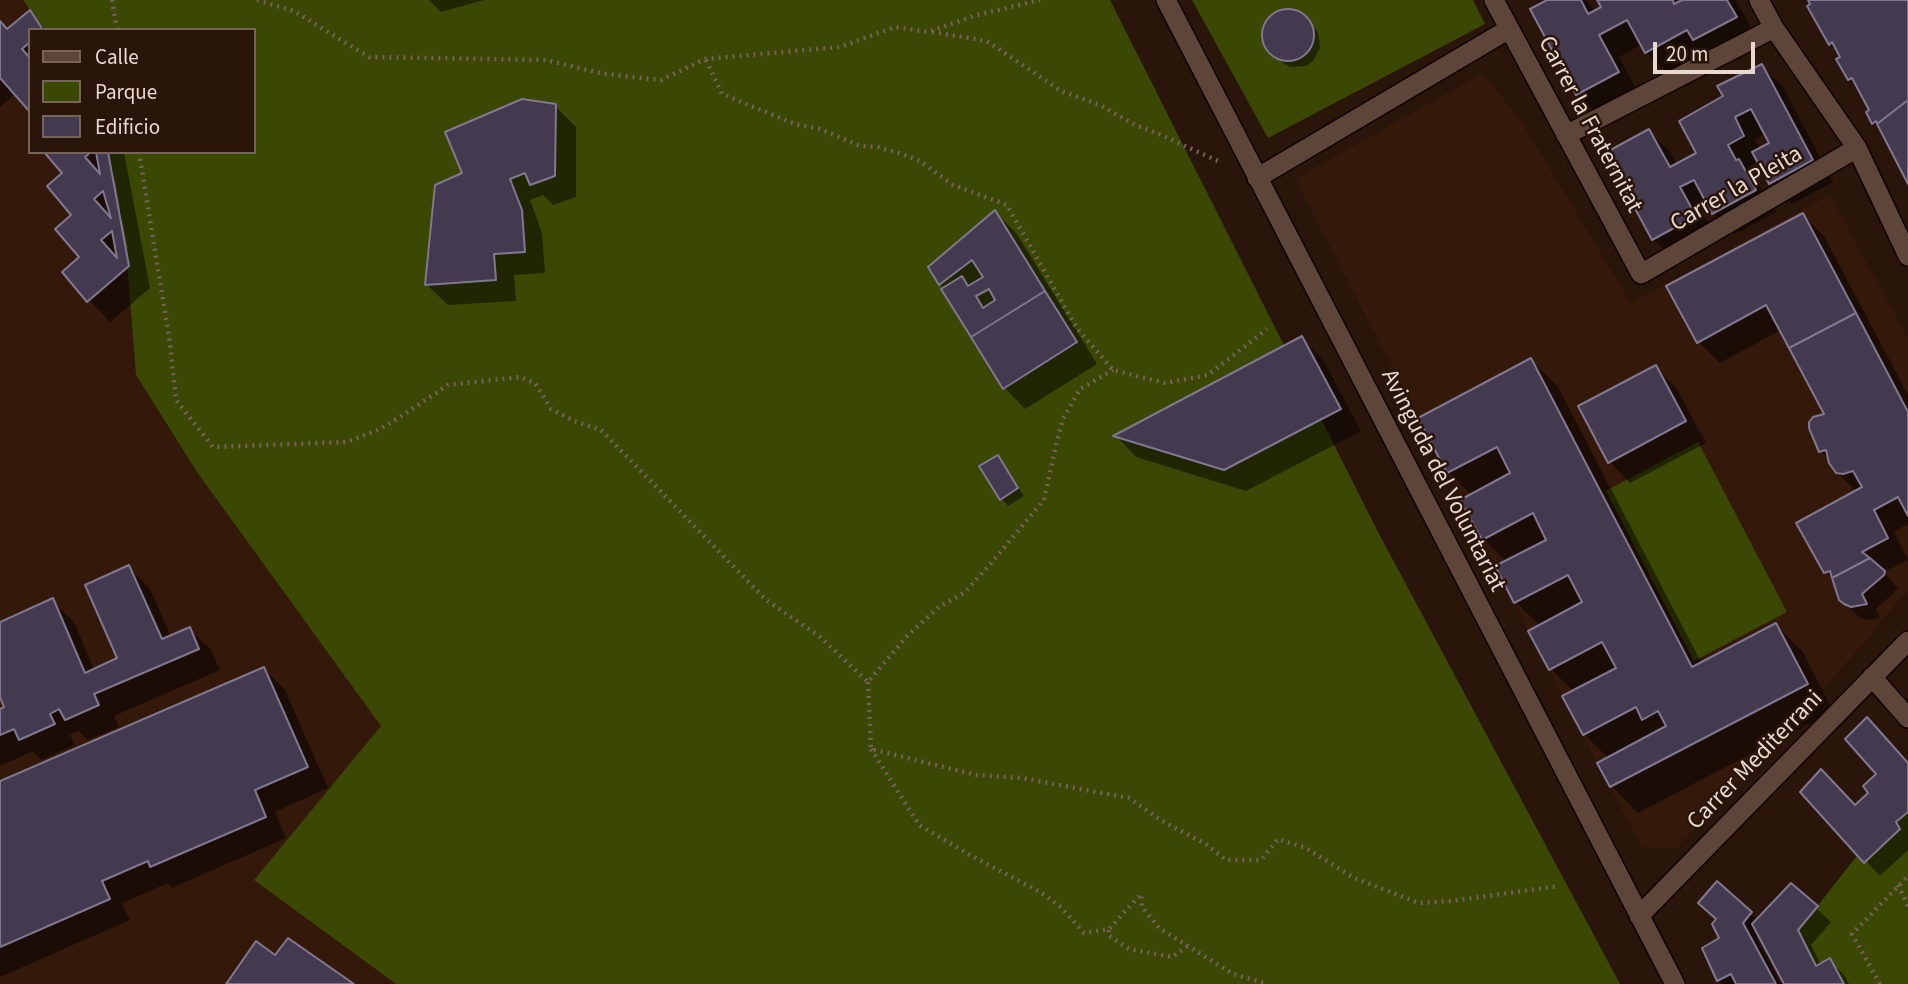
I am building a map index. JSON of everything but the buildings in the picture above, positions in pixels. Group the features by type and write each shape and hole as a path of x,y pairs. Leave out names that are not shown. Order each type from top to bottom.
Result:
{"street":[{"name":"Avinguda del Voluntariat","path":"1166,0 1675,984"},
{"name":"Carrer la Fraternitat","path":"1494,0 1641,274"},
{"path":"1759,0 1774,28 1857,148 1908,256"},
{"path":"1566,135 1774,28"},
{"path":"1257,178 1509,29"},
{"name":"Carrer la Pleita","path":"1641,274 1857,148"},
{"name":"Carrer Mediterrani","path":"1639,916 1908,641"},
{"path":"1872,677 1908,718"}],"path":[{"path":"112,0 117,28"},
{"path":"257,0 294,11 369,57 545,60 604,74 661,80 705,59 840,47 895,27 987,41 1061,91 1100,105 1135,125 1257,178"},
{"path":"928,32 977,15 1040,0"},
{"path":"705,59 722,94 795,124 820,129 860,145 877,147 920,161 953,184 1007,205 1076,327 1114,370 1165,383 1208,375 1267,328"},
{"path":"139,154 170,343 176,400 213,447 347,442 380,429 448,385 520,377 535,383 551,409 574,421 601,430 766,600 819,636 868,682"},
{"path":"1109,929 1084,933 1062,908 1040,892 919,825 871,750 868,682 908,635 939,607 965,592 1044,500 1063,419 1080,389 1114,370"},
{"path":"871,750 976,775 1022,778 1129,798 1162,821 1204,843 1226,860 1261,860 1278,839 1306,848 1354,878 1419,903 1559,886"},
{"path":"1880,984 1852,934 1908,876"},
{"path":"1898,885 1908,906"},
{"path":"1188,946 1172,957 1129,949 1108,935 1109,929 1141,894 1142,907 1159,928 1188,946 1233,974 1268,984"}],"shaded area":[{"path":"0,0 23,0 43,28 28,28 28,154 109,154 126,249 136,375 197,472 382,726 254,880 396,984 0,984"},
{"path":"1483,73 1519,118 1631,303 1830,195 1908,339 1908,590 1873,633 1676,849 1641,847 1295,179"}],"green space":[{"path":"23,0 1110,0 1378,532 1620,984 396,984 254,880 381,726 197,472 136,375 126,249 109,154 256,154 256,28 43,28"},
{"path":"1192,0 1473,0 1485,24 1268,138"},
{"path":"1698,442 1787,612 1694,661 1606,491"},
{"path":"1908,810 1908,984 1816,984 1790,941 1859,853"}]}
